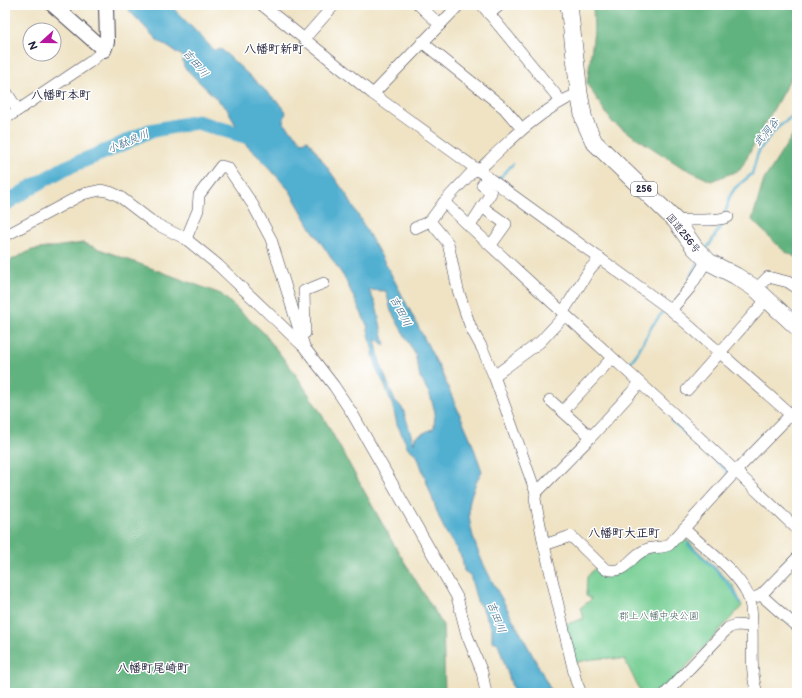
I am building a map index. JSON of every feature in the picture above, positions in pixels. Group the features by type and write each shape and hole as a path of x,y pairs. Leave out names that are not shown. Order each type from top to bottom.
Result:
{"highway":[{"name":"国道256号","path":"569,5 579,93 584,120 594,142 676,221 695,248 707,260 736,276 761,294 797,327"}],"main road":[{"path":"53,5 104,50 107,42 106,5"}],"street":[{"path":"262,5 373,94 671,310 795,414 736,471 669,545 647,549 641,552 625,568 612,571 605,569 571,536 544,545"},
{"path":"304,39 334,5"},
{"path":"419,5 440,25"},
{"path":"373,94 459,5"},
{"path":"482,5 561,101"},
{"path":"489,14 500,5"},
{"path":"422,42 504,108 522,129"},
{"path":"5,119 90,62 104,50"},
{"path":"5,90 18,110"},
{"path":"415,228 430,221 444,202 480,172 522,129 561,101 579,93"},
{"path":"186,239 198,210 199,195 221,166 228,168 253,205 271,239 304,347"},
{"path":"470,226 491,193 482,185 480,172"},
{"path":"5,236 83,194 101,190 119,196 154,223 186,239 218,264 304,347 334,386 352,413 457,597 467,635 482,672 486,693"},
{"path":"444,202 797,529"},
{"path":"482,207 506,224 491,246"},
{"path":"676,221 723,219"},
{"path":"430,221 448,243 458,290 466,314 494,376 536,493 535,499 544,545 576,681 581,693"},
{"path":"494,376 540,342 564,314 590,269 600,258"},
{"path":"671,310 689,289 707,260"},
{"path":"687,390 721,352 761,294 768,277 788,282 797,288"},
{"path":"300,334 305,333 304,291 324,283"},
{"path":"563,411 612,358"},
{"path":"536,493 640,383"},
{"path":"550,400 590,437"},
{"path":"684,530 730,571 742,585 748,597 752,626 752,664 754,684 757,693"},
{"path":"748,597 762,595 797,558"},
{"path":"762,595 797,627"},
{"path":"666,693 728,628 736,625 752,626"}],"green space":[{"path":"593,5 797,5 797,46 790,79 740,170 711,181 680,166 612,122 587,84 594,31"},
{"path":"797,128 797,258 784,251 752,220 764,180"},
{"path":"83,243 221,294 263,332 294,372 321,413 393,543 443,625 445,693 5,693 5,263 32,250"},
{"name":"郡上八幡中央公園","path":"682,538 689,542 733,585 742,606 662,693 641,693 625,660 599,658 575,663 565,625 584,618 580,608 592,599 586,596 587,577 598,565 605,572"}],"water":[{"name":"吉田川","path":"125,5 170,5 215,51 221,49 282,106 286,112 283,122 302,142 308,140 346,194 389,270 441,371 471,440 482,471 469,504 470,520 475,544 490,577 552,693 514,693 498,643 492,641 492,629 477,601 470,575 464,571 462,558 440,520 417,455 408,448 397,424 393,407 383,381 377,371 367,325 344,277 311,228 290,191 245,144 228,110 184,67 182,56 157,40","holes":["369,290 386,291 391,311 415,354 420,377 430,395 435,412 434,428 415,437 414,444 403,409 394,399 380,363 375,338 385,346 376,305"]}],"waterway":[{"name":"武洞谷","path":"725,214 730,196 735,188 752,174 760,149 776,129 791,117 797,109"},
{"name":"小駄良川","path":"5,204 65,168 109,150 149,131 197,122 259,140"},
{"path":"497,181 513,164"},
{"name":"武洞谷","path":"706,250 723,223"},
{"name":"武洞谷","path":"690,277 698,261"},
{"name":"武洞谷","path":"628,365 636,355 652,326 662,313"},
{"path":"672,421 727,471 728,473 726,475"},
{"path":"688,544 723,578 740,602"}],"district":[{"name":"八幡町新町","path":"274,49"},
{"name":"八幡町本町","path":"61,95"},
{"name":"八幡町大正町","path":"624,533"},
{"name":"八幡町尾崎町","path":"153,668"}]}
